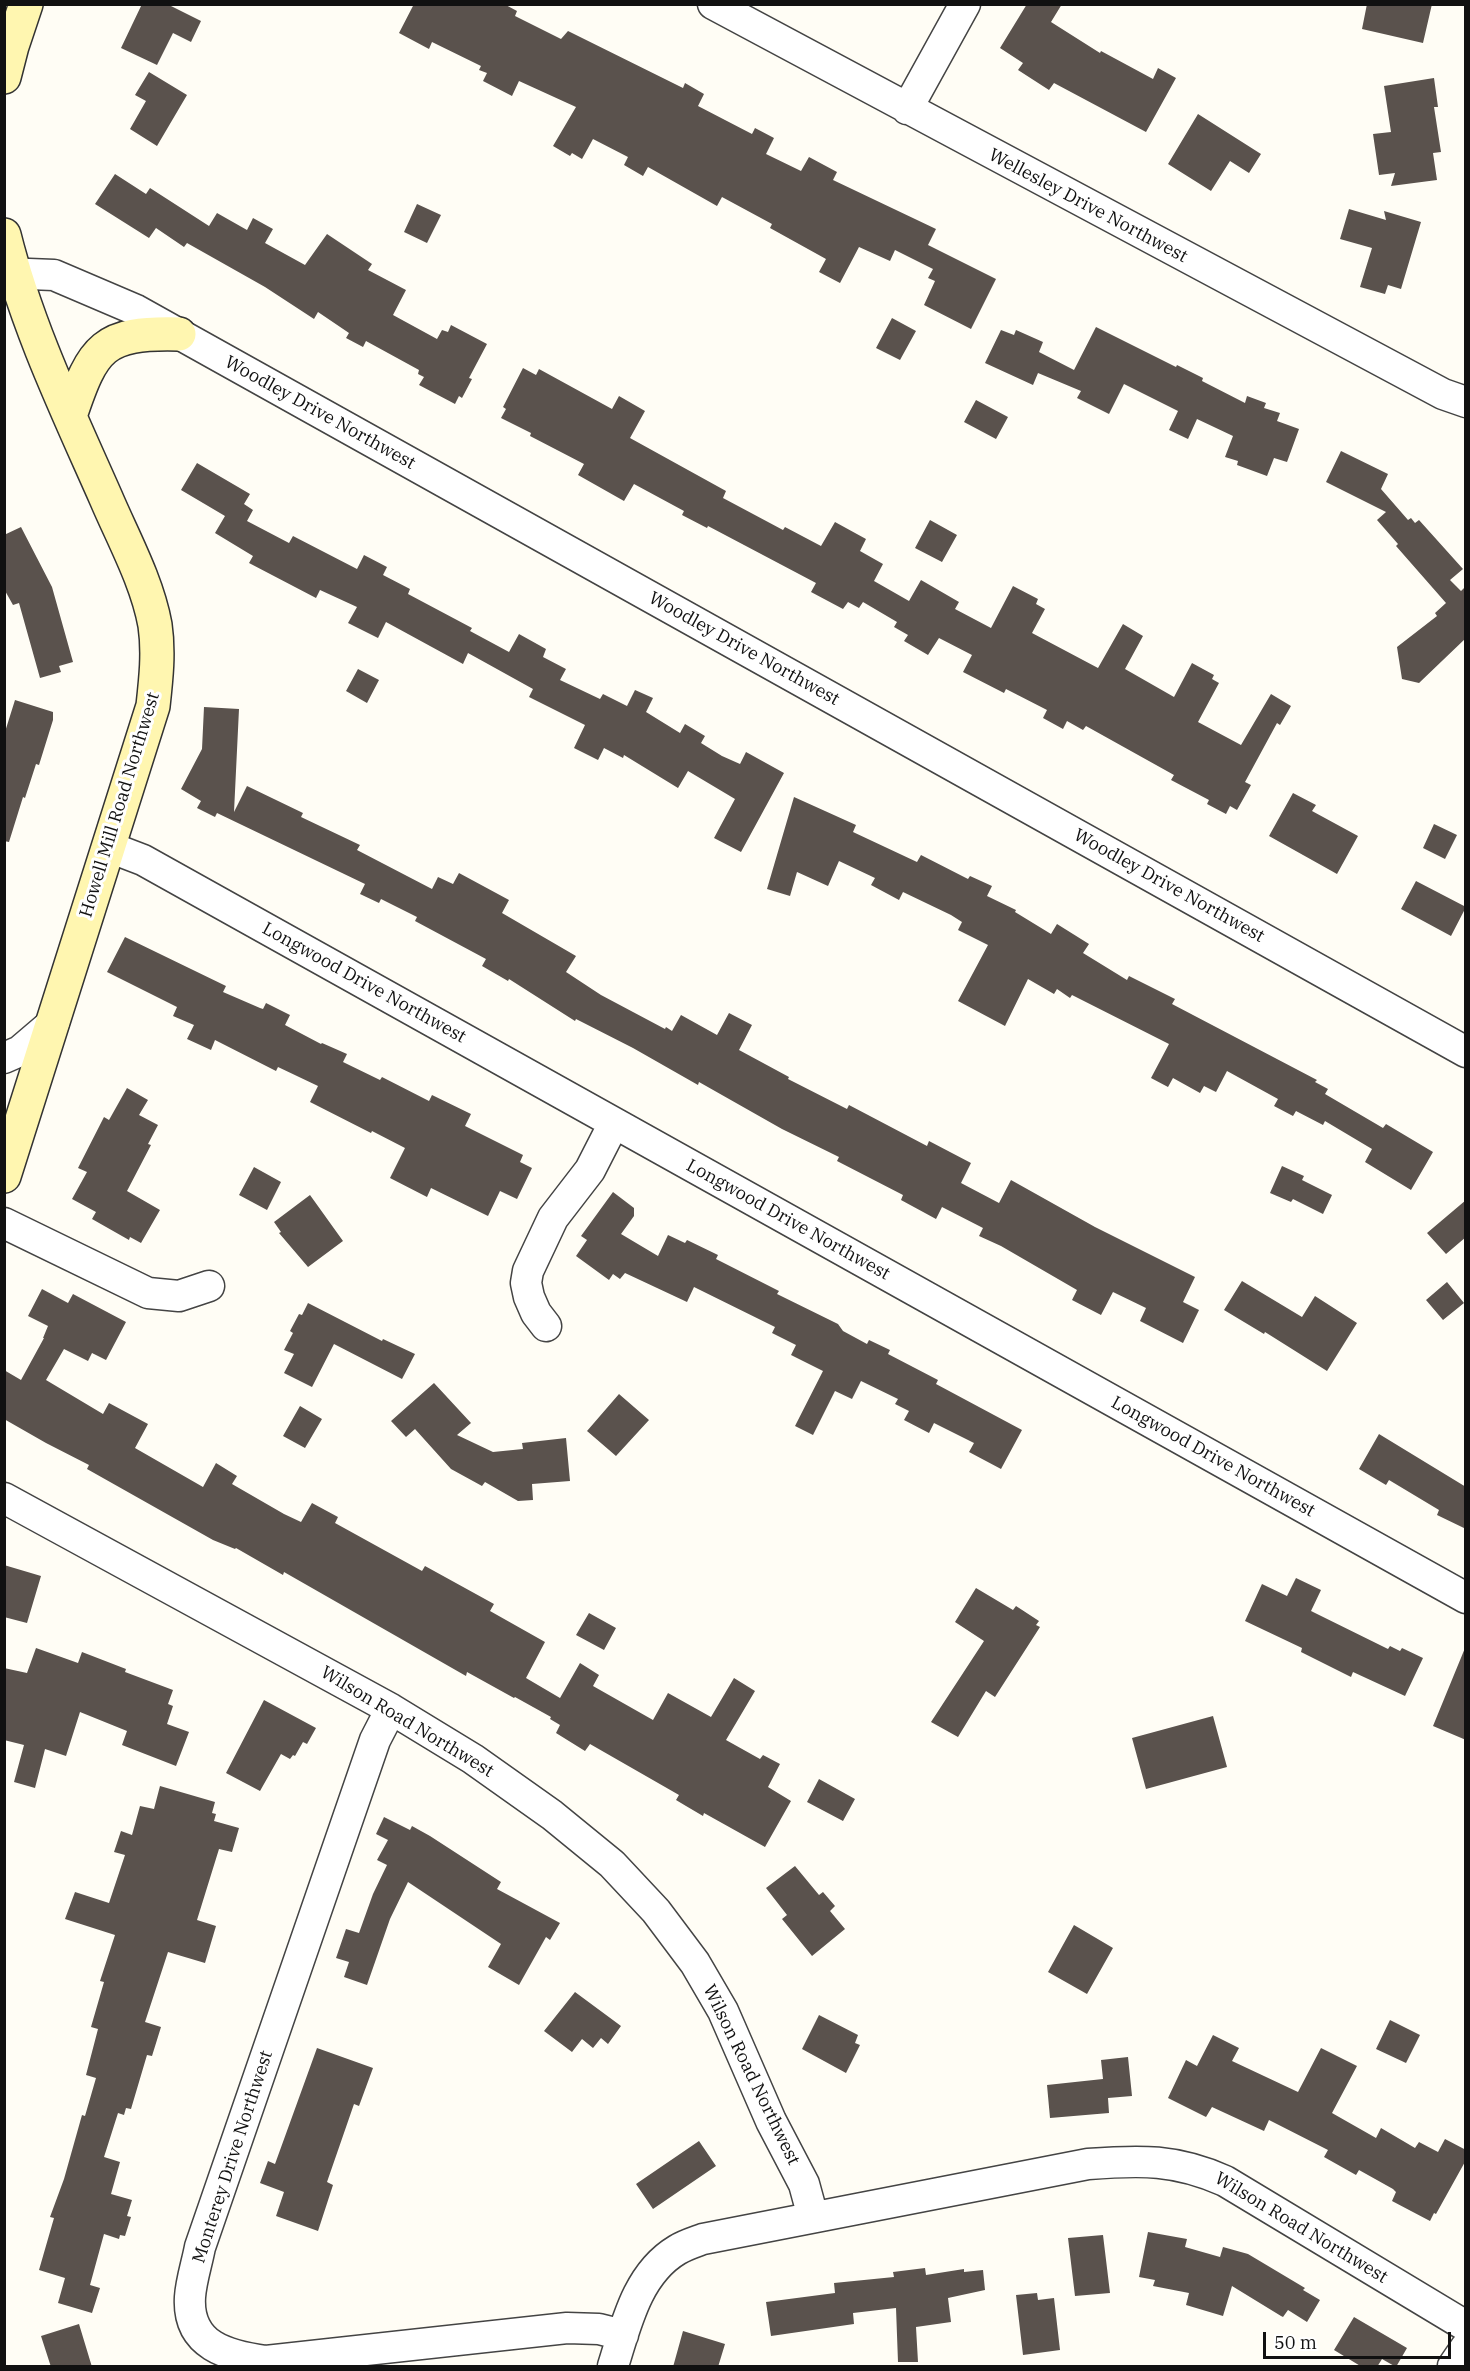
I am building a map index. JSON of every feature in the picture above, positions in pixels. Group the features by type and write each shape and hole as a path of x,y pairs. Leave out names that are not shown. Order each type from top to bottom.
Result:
{"main road":[{"path":"4,77 26,4"},
{"name":"Howell Mill Road Northwest","path":"4,236 9,273 139,574 154,624 158,669 153,706 4,1176"},
{"path":"70,416 89,365 96,354 122,339 138,335 179,334"}],"street":[{"name":"Wellesley Drive Northwest","path":"713,4 907,110 1443,394 1466,402"},
{"path":"907,110 965,4"},
{"name":"Woodley Drive Northwest","path":"9,273 54,275 136,310 1466,1052"},
{"name":"Longwood Drive Northwest","path":"110,847 143,860 1466,1598"},
{"path":"4,1058 20,1051 54,1022"},
{"path":"546,1326 536,1313 529,1297 526,1283 528,1271 553,1218 590,1170 614,1123"},
{"path":"4,1223 148,1293 178,1296 209,1286"},
{"name":"Wilson Road Northwest","path":"4,1498 391,1709 473,1759 552,1815 612,1864 656,1911 695,1963 723,2011 771,2121 804,2184 813,2217 1088,2164 1126,2161 1179,2164 1202,2170 1225,2181 1466,2326"},
{"name":"Monterey Drive Northwest","path":"391,1709 375,1740 200,2247 190,2299 194,2324 205,2340 220,2352 266,2361 567,2328 594,2328 623,2335"},
{"path":"613,2367 633,2306 646,2282 661,2263 677,2250 703,2239 813,2217"},
{"path":"1453,2367 1466,2347"}],"building":[{"path":"142,4 167,4 201,21 191,42 173,33 157,65 121,48"},
{"path":"414,4 504,4 517,11 515,16 561,39 568,31 683,88 685,83 704,94 698,106 752,134 755,128 774,138 766,154 801,171 809,157 837,172 833,180 936,229 928,245 996,279 971,329 924,305 935,281 928,278 933,269 895,250 890,261 859,247 840,283 819,272 826,259 770,228 772,224 722,197 717,206 648,167 643,176 624,165 628,157 593,139 582,159 572,153 570,156 553,146 576,107 519,81 512,96 483,81 487,73 479,70 481,66 432,42 429,49 399,33"},
{"path":"1027,4 1062,4 1051,22 1100,53 1101,51 1153,79 1158,68 1176,78 1146,132 1054,83 1049,90 1018,70 1023,63 1000,48"},
{"path":"1367,4 1432,4 1423,43 1362,29"},
{"path":"149,72 187,95 157,146 130,129 146,101 135,95"},
{"path":"1434,78 1438,107 1434,107 1441,152 1433,153 1437,180 1391,186 1395,173 1379,175 1373,134 1391,132 1384,86"},
{"path":"1198,114 1261,154 1249,173 1230,161 1211,191 1168,164"},
{"path":"115,174 146,194 150,188 209,226 217,213 247,230 253,218 273,229 265,243 305,265 327,234 372,264 368,270 406,290 393,315 437,339 442,330 448,332 451,325 487,344 469,378 472,379 462,398 459,396 455,404 419,385 424,377 418,374 419,370 366,341 363,347 346,338 349,333 318,312 314,319 265,287 187,243 184,247 156,228 149,238 95,204"},
{"path":"417,204 441,215 427,243 404,232"},
{"path":"1349,209 1386,220 1384,211 1421,222 1401,289 1388,285 1385,294 1360,287 1372,248 1340,239"},
{"path":"892,318 916,331 900,360 876,348"},
{"path":"1096,327 1203,378 1202,381 1245,403 1247,396 1266,403 1264,408 1280,413 1277,421 1299,429 1287,462 1274,458 1267,476 1237,465 1238,461 1225,457 1233,436 1197,419 1188,439 1169,430 1178,411 1124,384 1109,414 1077,398 1081,391 1038,373 1033,385 985,363 1001,330 1014,335 1016,330 1043,342 1039,352 1074,370"},
{"path":"523,368 536,375 539,369 612,409 619,396 645,411 630,438 726,491 723,498 783,530 785,527 821,546 835,522 866,539 860,551 883,564 874,581 909,601 921,580 959,602 955,609 991,628 1013,586 1038,599 1036,604 1045,609 1032,633 1098,668 1123,624 1143,636 1125,669 1174,697 1192,663 1214,675 1212,679 1219,683 1198,722 1241,745 1271,694 1291,706 1280,725 1277,723 1245,782 1251,785 1237,810 1230,806 1226,814 1207,804 1209,800 1171,780 1174,775 1086,726 1083,730 1067,721 1063,729 1043,718 1047,710 1006,689 1004,693 963,672 972,655 939,638 928,655 904,641 908,635 894,627 897,622 863,602 859,608 848,602 843,609 811,592 816,583 708,526 707,528 682,515 684,511 634,484 624,501 578,475 584,464 501,418 506,409 503,407"},
{"path":"976,400 1008,417 996,439 964,422"},
{"path":"1341,451 1388,474 1381,489 1408,520 1411,518 1415,523 1419,520 1463,569 1450,580 1461,591 1466,586 1466,638 1419,683 1402,679 1397,647 1437,616 1435,613 1446,603 1396,546 1398,544 1377,520 1386,512 1326,482"},
{"path":"197,463 250,494 244,504 253,510 247,521 289,543 293,536 357,569 364,555 387,567 383,575 410,589 408,594 472,628 470,631 509,652 519,634 546,649 543,657 566,669 560,680 600,699 603,694 627,706 635,690 653,698 646,712 680,733 685,724 705,736 701,743 722,756 740,764 746,752 784,773 741,852 714,838 735,799 688,771 678,788 624,755 623,758 604,748 598,760 574,748 585,725 529,697 533,689 468,653 463,664 386,622 378,638 348,623 357,607 320,590 316,598 249,563 253,556 215,533 225,516 181,490"},
{"path":"930,520 957,535 942,562 915,548"},
{"path":"21,527 52,587 73,662 59,666 61,672 40,678 19,603 13,605 4,589 4,535"},
{"path":"358,669 379,680 367,703 346,691"},
{"path":"15,700 53,712 53,720 39,765 36,764 25,798 23,797 9,842 4,841 4,735"},
{"path":"204,707 239,709 234,812 247,786 303,813 301,817 360,845 357,850 432,889 438,877 453,884 459,873 509,900 502,913 576,956 566,972 601,995 665,1029 666,1027 672,1031 681,1015 717,1035 729,1013 752,1025 739,1050 789,1077 788,1079 847,1109 849,1105 927,1146 929,1141 971,1163 961,1183 999,1203 1011,1180 1095,1227 1195,1277 1183,1302 1199,1310 1183,1343 1140,1321 1146,1308 1113,1292 1101,1315 1072,1300 1077,1290 1001,1246 979,1236 983,1228 942,1207 936,1219 901,1200 903,1195 837,1161 839,1157 782,1129 699,1082 698,1085 633,1048 576,1019 575,1021 509,979 508,981 482,966 486,959 415,921 417,917 381,899 379,903 360,894 365,884 217,813 215,817 197,808 201,801 181,789 202,749"},
{"path":"1293,793 1316,805 1312,811 1358,836 1337,874 1269,836"},
{"path":"794,797 856,825 853,832 917,862 921,855 968,879 970,876 992,886 987,896 1016,910 1015,912 1051,934 1057,924 1089,944 1083,953 1127,980 1129,976 1175,999 1172,1004 1317,1080 1315,1082 1328,1089 1325,1094 1383,1128 1386,1124 1433,1152 1411,1190 1365,1162 1372,1149 1325,1121 1323,1125 1296,1111 1293,1116 1274,1106 1278,1099 1227,1071 1216,1092 1204,1086 1200,1093 1173,1078 1168,1087 1151,1078 1169,1044 1072,995 1070,998 1057,989 1054,994 1028,979 1005,1026 958,1001 988,945 958,930 962,922 951,915 903,892 899,900 871,885 875,878 839,861 828,886 797,872 790,896 767,889"},
{"path":"1434,824 1457,835 1445,859 1423,848"},
{"path":"1416,881 1466,907 1451,936 1401,909"},
{"path":"125,937 226,986 223,992 263,1009 266,1003 290,1015 285,1025 321,1044 347,1054 343,1062 380,1080 382,1077 429,1101 432,1095 471,1114 465,1126 523,1155 520,1162 532,1168 517,1199 500,1191 488,1216 431,1188 427,1197 390,1178 405,1148 310,1102 318,1086 278,1067 276,1071 215,1040 211,1050 187,1039 194,1025 173,1016 177,1007 107,972"},
{"path":"127,1088 148,1100 139,1115 158,1125 148,1144 151,1145 127,1191 160,1210 141,1243 130,1237 129,1240 92,1219 96,1212 72,1199 87,1172 78,1168 104,1117 109,1120"},
{"path":"1282,1166 1304,1176 1302,1180 1332,1195 1323,1214 1293,1199 1291,1202 1270,1193"},
{"path":"254,1167 281,1182 267,1210 239,1195"},
{"path":"613,1192 634,1208 634,1216 621,1234 658,1256 668,1235 685,1243 687,1240 718,1255 716,1259 779,1291 777,1294 838,1324 843,1331 867,1344 869,1340 890,1350 888,1354 938,1380 936,1384 1022,1430 1001,1469 969,1452 974,1443 934,1423 929,1433 904,1420 909,1411 895,1404 898,1399 861,1381 852,1399 835,1391 813,1435 795,1426 823,1371 791,1355 796,1345 772,1333 775,1327 694,1287 687,1302 625,1273 620,1279 613,1274 609,1280 576,1256 587,1240 581,1236"},
{"path":"310,1195 343,1241 308,1267 279,1233 281,1232 274,1222"},
{"path":"1466,1200 1466,1237 1446,1254 1427,1233"},
{"path":"1242,1281 1302,1317 1315,1296 1357,1323 1327,1371 1265,1332 1264,1334 1224,1310"},
{"path":"1447,1282 1464,1303 1443,1320 1426,1300"},
{"path":"42,1289 68,1303 73,1294 126,1322 106,1360 92,1353 88,1361 64,1349 46,1380 103,1414 109,1403 148,1424 135,1448 203,1487 216,1463 237,1476 232,1484 284,1514 301,1522 312,1503 338,1517 335,1523 422,1571 425,1566 494,1604 490,1611 545,1642 526,1678 560,1698 580,1663 599,1675 593,1686 653,1720 668,1693 711,1717 734,1678 755,1691 726,1740 760,1759 763,1755 780,1764 768,1787 791,1801 765,1847 704,1813 703,1816 686,1806 676,1800 679,1795 590,1744 585,1751 556,1733 560,1725 550,1719 551,1717 467,1672 466,1676 284,1572 283,1575 236,1548 213,1540 87,1469 89,1465 4,1419 4,1370 21,1380 48,1326 28,1316"},
{"path":"308,1303 382,1341 383,1339 415,1354 402,1379 334,1344 312,1387 284,1373 294,1354 284,1350 293,1333 290,1331"},
{"path":"434,1383 471,1423 457,1435 493,1452 523,1449 522,1443 566,1438 570,1481 532,1484 533,1500 518,1501 485,1482 482,1486 451,1469 415,1429 406,1437 391,1421"},
{"path":"619,1394 649,1420 616,1456 587,1431"},
{"path":"300,1406 322,1419 305,1448 283,1436"},
{"path":"1379,1434 1466,1487 1466,1529 1437,1515 1439,1510 1389,1480 1386,1485 1359,1469"},
{"path":"4,1565 41,1576 27,1623 4,1617"},
{"path":"1296,1578 1321,1590 1311,1611 1388,1649 1390,1646 1400,1651 1402,1648 1423,1658 1405,1696 1353,1672 1351,1677 1301,1652 1302,1648 1245,1621 1262,1584 1287,1596"},
{"path":"976,1588 1013,1610 1016,1606 1039,1621 1036,1625 1040,1627 995,1697 986,1691 958,1737 931,1722 984,1641 955,1622"},
{"path":"589,1613 616,1628 604,1650 576,1635"},
{"path":"36,1648 78,1663 82,1652 126,1669 125,1672 173,1690 168,1704 173,1706 167,1724 189,1732 176,1766 122,1745 127,1731 80,1712 66,1756 45,1749 35,1788 14,1782 24,1745 4,1740 4,1668 27,1673"},
{"path":"1466,1648 1466,1740 1433,1726"},
{"path":"264,1700 316,1728 307,1744 303,1742 295,1756 293,1755 290,1759 281,1754 260,1791 226,1773"},
{"path":"1213,1716 1227,1767 1146,1789 1132,1738"},
{"path":"819,1779 855,1799 843,1821 807,1802"},
{"path":"160,1786 215,1802 212,1813 216,1814 214,1821 239,1828 232,1852 219,1849 197,1920 216,1926 205,1963 168,1952 145,2022 161,2027 152,2056 147,2055 131,2109 126,2108 124,2115 118,2113 104,2157 120,2162 111,2194 132,2200 127,2216 131,2217 125,2236 120,2235 119,2239 104,2234 90,2285 100,2288 92,2313 58,2303 65,2278 39,2270 54,2218 50,2217 96,2078 86,2075 98,2029 91,2027 104,1982 100,1981 115,1935 65,1919 75,1892 109,1903 125,1855 114,1852 121,1831 132,1835 140,1806 154,1809"},
{"path":"384,1817 410,1830 412,1826 430,1836 501,1882 497,1889 560,1923 550,1940 546,1937 519,1985 488,1967 501,1944 408,1882 390,1919 367,1985 344,1977 349,1962 336,1958 346,1929 359,1933 373,1894 387,1865 377,1860 388,1840 376,1834"},
{"path":"795,1866 819,1895 823,1892 835,1906 830,1911 845,1929 812,1956 782,1919 787,1915 766,1888"},
{"path":"1074,1925 1113,1948 1087,1994 1048,1972"},
{"path":"575,1992 621,2026 608,2044 601,2038 593,2048 582,2039 572,2052 544,2031"},
{"path":"819,2015 858,2035 855,2043 860,2045 846,2073 802,2049"},
{"path":"1390,2020 1420,2035 1406,2063 1376,2049"},
{"path":"1213,2035 1239,2048 1232,2061 1298,2092 1321,2048 1357,2066 1332,2113 1376,2138 1381,2128 1415,2148 1419,2142 1438,2152 1445,2139 1466,2150 1466,2160 1436,2214 1434,2213 1430,2221 1392,2201 1396,2192 1393,2189 1359,2170 1356,2175 1324,2157 1328,2150 1269,2120 1264,2131 1212,2107 1206,2117 1168,2098 1186,2060 1197,2066"},
{"path":"317,2048 373,2068 359,2106 354,2104 327,2182 333,2185 318,2231 276,2216 284,2192 260,2183 268,2161 275,2164"},
{"path":"1128,2057 1132,2096 1108,2098 1109,2113 1050,2118 1047,2085 1103,2079 1101,2060"},
{"path":"699,2141 716,2166 653,2209 636,2184"},
{"path":"1148,2232 1187,2239 1185,2247 1220,2257 1223,2247 1248,2254 1305,2288 1303,2290 1320,2300 1307,2322 1288,2310 1283,2317 1232,2286 1223,2316 1186,2305 1189,2293 1153,2286 1155,2280 1139,2277"},
{"path":"1103,2235 1110,2293 1075,2296 1068,2238"},
{"path":"925,2268 926,2275 964,2269 964,2272 983,2270 985,2290 948,2298 951,2322 916,2327 918,2362 898,2362 896,2308 853,2313 854,2324 771,2336 766,2302 835,2293 834,2283 894,2277 893,2272"},
{"path":"1037,2293 1038,2300 1054,2298 1060,2350 1023,2355 1016,2295"},
{"path":"1354,2317 1407,2348 1396,2367 1382,2359 1377,2367 1362,2367 1334,2350"},
{"path":"79,2324 92,2367 51,2367 41,2336"},
{"path":"683,2331 725,2344 718,2367 673,2367"}]}
